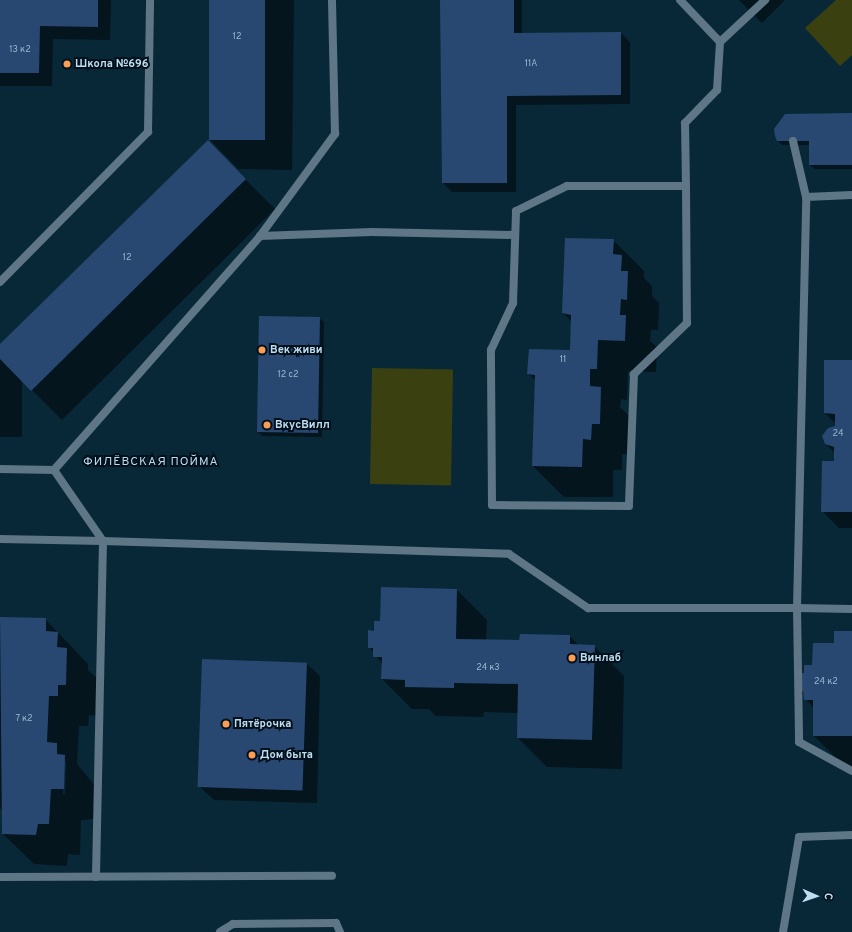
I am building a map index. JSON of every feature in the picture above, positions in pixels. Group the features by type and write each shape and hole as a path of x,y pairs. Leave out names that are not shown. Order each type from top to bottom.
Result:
{"lane":[{"path":"0,282 148,132 150,0"},
{"path":"0,469 54,470 260,236 335,134 332,0"},
{"path":"680,0 720,42"},
{"path":"686,186 568,186 516,211 513,303 491,350 492,504 629,506 634,374 687,323 686,186 685,123 717,90 720,42 765,0"},
{"path":"793,141 806,197 797,608 799,742 852,771"},
{"path":"806,197 852,195"},
{"path":"260,236 372,232 515,235"},
{"path":"54,470 103,541 96,877"},
{"path":"0,539 509,554 588,608 852,609"},
{"path":"783,932 799,837 852,835"},
{"path":"0,877 332,876"},
{"path":"220,932 233,924 336,923 340,932"}],"green space":[{"path":"836,0 852,0 852,55 840,66 805,28"},
{"path":"372,368 453,369 451,485 370,484"}],"building":[{"path":"0,0 98,0 98,27 40,26 39,73 0,73"},
{"path":"209,0 265,0 265,140 209,140"},
{"path":"440,0 514,0 514,33 621,32 621,95 507,96 507,183 442,183"},
{"path":"852,113 852,165 809,165 809,141 777,141 775,136 774,129 785,114"},
{"path":"208,140 246,179 31,391 0,359 0,344"},
{"path":"565,238 614,239 613,254 622,255 621,271 628,271 627,300 621,299 620,315 626,315 625,341 598,340 597,369 590,369 590,386 601,387 600,424 592,424 591,440 583,439 582,467 532,466 535,375 527,374 529,349 570,350 571,315 562,313"},
{"path":"259,316 320,317 318,433 257,432"},
{"path":"824,360 852,360 852,512 821,512 822,461 834,461 834,447 825,444 822,436 828,428 835,426 835,414 824,413"},
{"path":"381,587 457,589 456,639 519,640 520,634 570,635 570,644 595,645 592,740 517,738 518,684 454,683 454,688 405,687 405,680 381,679 382,657 373,657 373,648 368,648 368,630 374,631 374,621 380,621"},
{"path":"0,617 46,618 46,631 58,632 57,647 67,648 66,685 58,685 58,696 49,696 47,742 57,743 57,754 65,755 64,789 51,789 49,824 38,824 36,835 2,834"},
{"path":"834,631 852,631 852,736 813,736 813,700 804,700 803,691 799,691 799,673 804,673 804,665 812,665 813,643 834,643"},
{"name":"Дом быта","path":"202,659 307,663 302,791 198,787"}],"place":[{"name":"Школа №696","path":"67,64"},
{"name":"Век живи","path":"262,350"},
{"name":"ВкусВилл","path":"267,425"},
{"name":"Винлаб","path":"572,658"},
{"name":"Пятёрочка","path":"226,724"},
{"name":"Дом быта","path":"252,755"}],"district":[{"name":"ФИЛЁВСКАЯ ПОЙМА","path":"151,463"}]}
